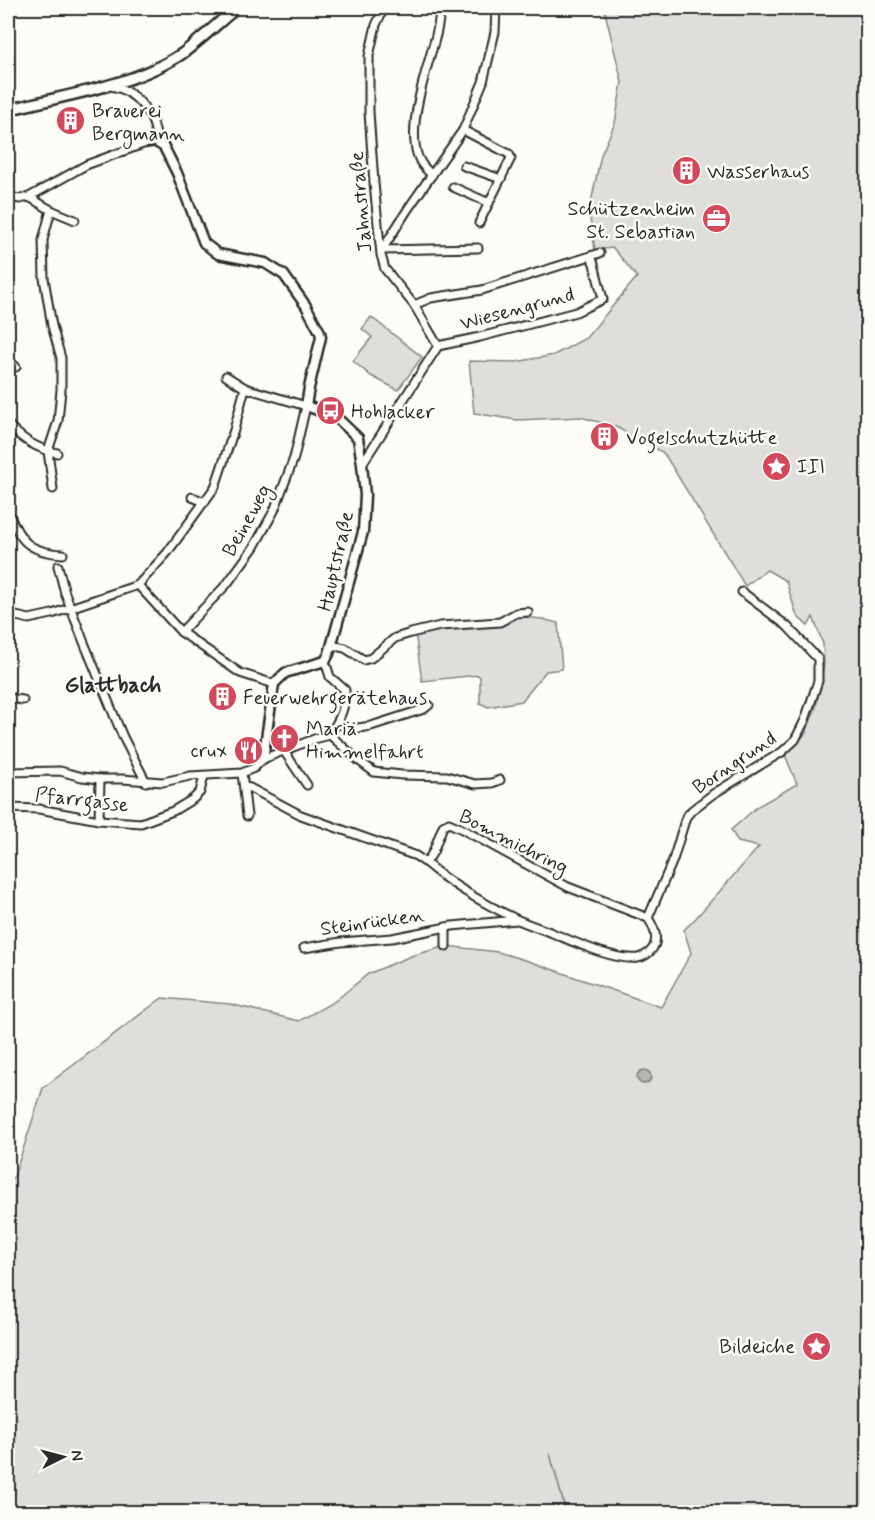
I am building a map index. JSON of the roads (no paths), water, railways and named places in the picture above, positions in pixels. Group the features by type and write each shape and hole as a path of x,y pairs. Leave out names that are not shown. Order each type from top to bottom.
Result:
{"main road":[{"path":"8,110 108,86 157,67 182,53 234,8"}],"street":[{"name":"Jahnstraße","path":"384,8 376,25 369,56 369,112 381,252 386,269 414,305 438,346"},
{"path":"432,175 420,161 415,134 422,80 436,36 441,8"},
{"path":"381,252 463,130 483,82 495,32 496,8"},
{"path":"108,86 125,89 140,103 151,118 156,131 156,142"},
{"path":"463,130 509,153 511,160 479,223"},
{"path":"8,197 20,199 29,197 86,165 143,144 156,142 164,147 177,173 204,243 218,254 265,263 284,275 306,306 320,332 321,337 306,406 245,388 226,376"},
{"path":"464,165 501,179"},
{"path":"453,187 489,203"},
{"path":"29,197 75,220"},
{"path":"51,210 43,240 44,278 52,327 61,358 58,421 48,451 53,489"},
{"path":"381,252 477,248"},
{"path":"414,305 431,298 482,290 600,253"},
{"name":"Wiesengrund","path":"438,346 576,312 603,298 591,256"},
{"path":"362,464 438,346"},
{"path":"8,360 16,367"},
{"path":"8,610 12,615 29,619 52,614 138,585 167,553 215,487 245,388"},
{"name":"Hauptstraße","path":"306,406 335,416 358,438 362,464 365,513 363,532 325,661"},
{"name":"Beineweg","path":"181,632 227,584 254,547 274,511 294,458 306,406"},
{"path":"8,424 18,435 35,446 57,453"},
{"path":"192,497 204,502"},
{"path":"8,511 14,527 24,542 38,551 63,554"},
{"path":"58,566 70,607 123,737 146,782"},
{"path":"138,585 181,632 240,673 274,684"},
{"name":"Borngrund","path":"648,918 673,860 686,817 712,794 783,752 795,740 805,720 818,681 818,659 787,626 742,592"},
{"path":"331,645 345,648 364,660 371,658 395,638 411,633 440,626 500,622 516,613 528,612"},
{"path":"8,772 60,771 82,777 146,782 163,782 190,776 242,773 254,768 263,759 330,735 346,701 345,690 330,677 325,661 285,673 274,684 263,759"},
{"path":"8,698 23,700"},
{"path":"337,723 352,729 371,726 424,709 429,705"},
{"path":"330,735 374,772 447,776 475,784 500,780"},
{"path":"284,751 307,785"},
{"path":"242,773 247,816"},
{"name":"Pfarrgasse","path":"8,808 39,809 99,820 141,823 193,799 200,792 204,776"},
{"path":"99,820 100,779"},
{"path":"244,788 250,788 302,815 416,856 438,874 470,894 518,920 579,945 621,957 639,958 653,948 655,931 648,918"},
{"name":"Bommichring","path":"426,863 443,826 449,823 568,887 648,918"},
{"name":"Steinrücken","path":"304,948 392,938 446,927 518,920"},
{"name":"Steinrücken","path":"446,927 446,946"}],"waterway":[{"path":"550,1454 566,1512"}],"place":[{"name":"Brauerei Bergmann","path":"71,121"},
{"name":"Wasserhaus","path":"686,171"},
{"name":"Schützenheim St. Sebastian","path":"716,219"},
{"name":"Hohlacker","path":"330,411"},
{"name":"Vogelschutzhütte","path":"605,437"},
{"name":"III","path":"776,466"},
{"name":"Feuerwehrgerätehaus","path":"222,697"},
{"name":"Mariä Himmelfahrt","path":"285,739"},
{"name":"crux","path":"248,750"},
{"name":"Bildeiche","path":"816,1346"}],"district":[{"name":"Glattbach","path":"113,684"}]}
